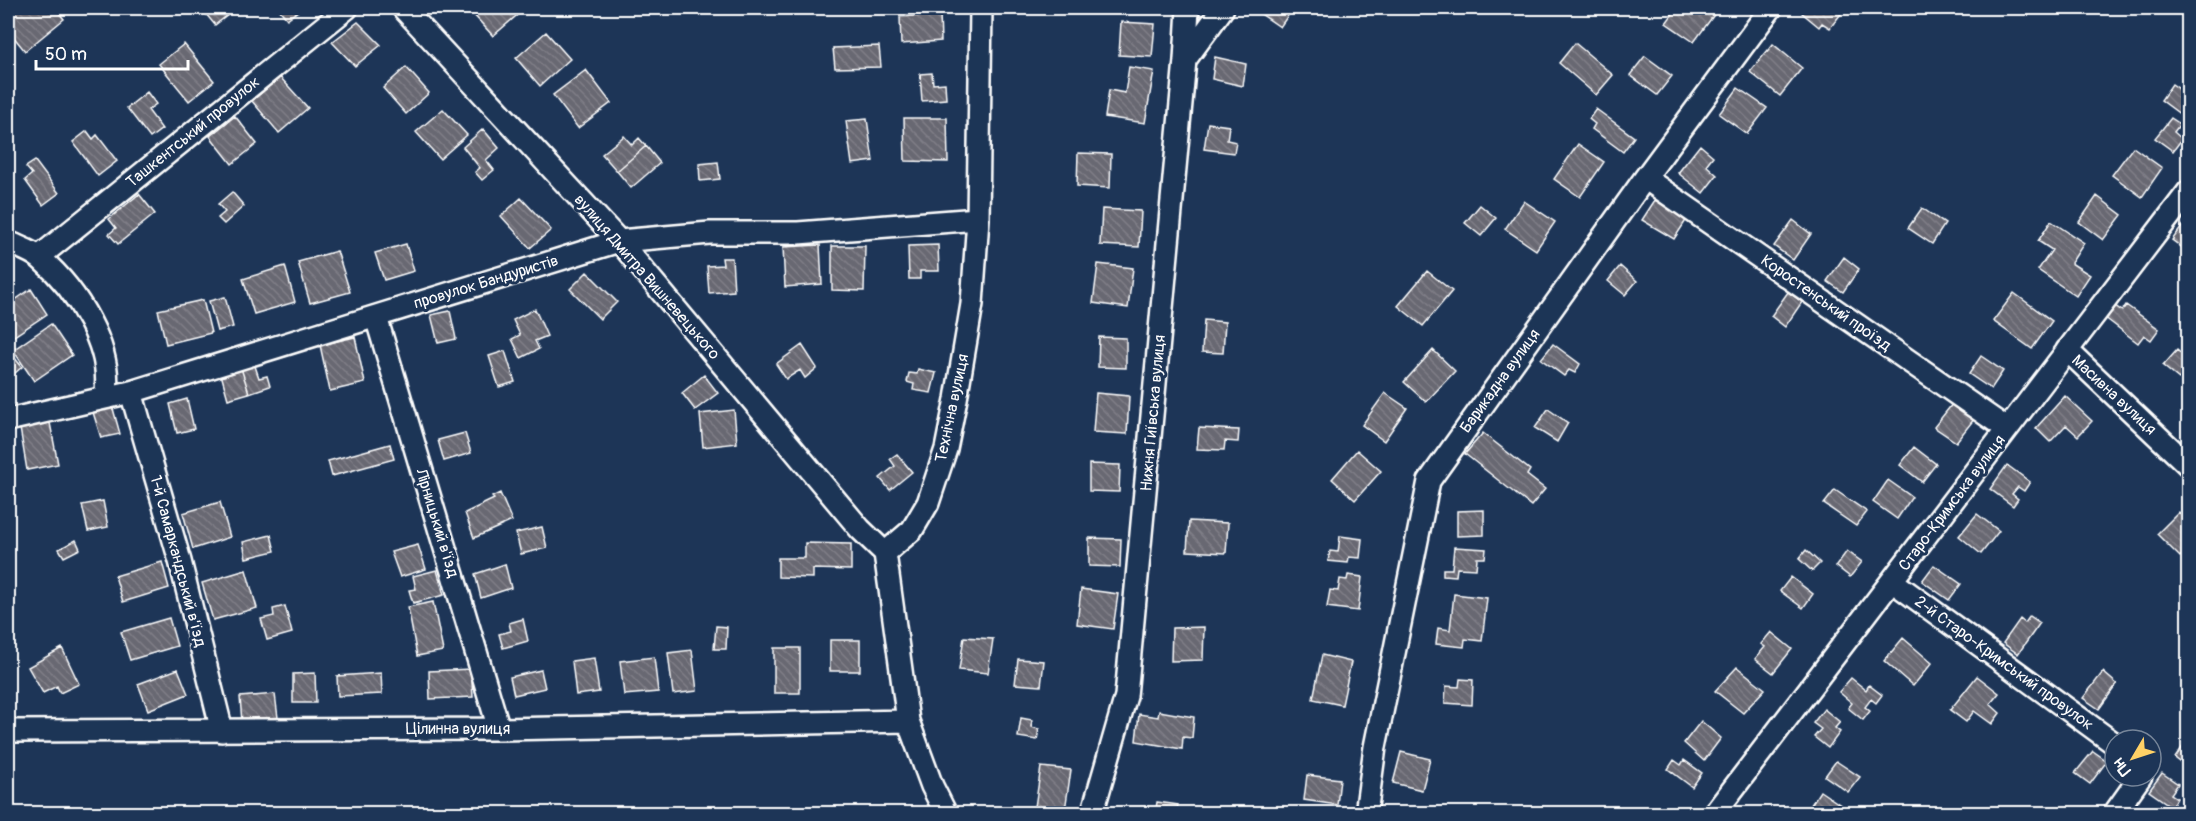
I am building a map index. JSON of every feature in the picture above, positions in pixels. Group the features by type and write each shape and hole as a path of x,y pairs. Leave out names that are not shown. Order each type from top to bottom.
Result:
{"street":[{"name":"Ташкентський провулок","path":"39,257 347,8"},
{"name":"вулиця Дмитра Вишневецького","path":"403,8 619,241 860,529 885,553"},
{"name":"Технічна вулиця","path":"885,553 912,530 927,503 946,449 972,304 978,219 981,8"},
{"name":"Нижня Гиївська вулиця","path":"1092,813 1126,696 1188,8"},
{"path":"1185,60 1223,8"},
{"name":"Барикадна вулиця","path":"1366,813 1375,747 1429,481 1645,178 1771,8"},
{"name":"Коростенський проїзд","path":"1645,178 2007,429"},
{"name":"Старо-Кримська вулиця","path":"1714,813 2188,192"},
{"name":"провулок Бандуристів","path":"8,420 131,392 619,241 710,233 798,233 978,219"},
{"path":"8,242 39,257 60,278 82,306 98,340 107,371 108,383 105,397"},
{"name":"Лірницький в'їзд","path":"376,317 499,729"},
{"name":"Масивна вулиця","path":"2067,350 2188,465"},
{"name":"1-й Самаркандський в’їзд","path":"131,392 180,561 222,731"},
{"path":"885,553 908,721 932,786 946,813"},
{"name":"2-й Старо-Кримський провулок","path":"1892,581 2103,735"},
{"name":"Цілинна вулиця","path":"8,731 499,729 908,721"},
{"path":"2114,813 2132,788"}],"building":[{"path":"21,8 55,8 64,19 25,51 8,30 8,18"},
{"path":"201,8 237,8 215,25"},
{"path":"278,8 302,8 287,19"},
{"path":"481,8 504,10 519,8 522,11 493,36 473,14"},
{"path":"1252,8 1283,8 1289,14 1280,27"},
{"path":"1677,8 1719,8 1694,42 1666,23"},
{"path":"1806,8 1841,8 1844,10 1830,28 1822,23 1819,27 1802,13"},
{"path":"940,14 941,41 901,44 900,17"},
{"path":"358,22 381,45 355,66 332,42"},
{"path":"1121,22 1155,24 1152,57 1119,55"},
{"path":"546,32 570,59 540,86 516,58"},
{"path":"1575,43 1613,75 1596,95 1559,63"},
{"path":"184,44 214,81 189,101 159,64"},
{"path":"1773,44 1802,68 1780,96 1750,72"},
{"path":"879,46 881,67 835,68 833,48"},
{"path":"1645,56 1672,76 1657,95 1630,75"},
{"path":"1215,57 1246,64 1243,86 1212,79"},
{"path":"406,67 429,93 406,114 383,88"},
{"path":"1129,67 1154,71 1145,123 1105,117 1109,90 1125,93"},
{"path":"586,70 611,103 578,128 553,95"},
{"path":"932,73 933,84 945,83 946,99 922,101 920,74"},
{"path":"280,77 308,108 279,133 252,101"},
{"path":"2172,84 2188,95 2188,120 2161,100"},
{"path":"1738,88 1767,108 1747,134 1719,114"},
{"path":"147,92 156,104 148,110 162,129 150,138 127,108"},
{"path":"443,109 467,135 440,159 416,132"},
{"path":"1596,109 1634,137 1623,152 1592,129 1595,124 1589,119"},
{"path":"235,116 257,144 232,164 210,136"},
{"path":"904,118 947,118 948,162 905,161"},
{"path":"2171,118 2180,124 2174,132 2182,139 2173,151 2155,138"},
{"path":"867,119 873,161 852,164 846,121"},
{"path":"1208,123 1229,126 1227,140 1236,142 1234,153 1204,149"},
{"path":"483,129 499,148 486,160 494,170 482,180 475,172 480,168 463,147"},
{"path":"87,131 93,139 97,135 117,161 98,176 73,142"},
{"path":"624,136 632,145 639,138 646,146 617,171 602,154"},
{"path":"1578,144 1604,162 1580,197 1554,179"},
{"path":"1700,145 1713,156 1706,165 1717,175 1703,193 1678,173"},
{"path":"646,146 660,163 631,188 617,171"},
{"path":"2133,147 2162,168 2142,197 2112,175"},
{"path":"1078,153 1111,154 1110,188 1077,186"},
{"path":"35,161 59,193 43,205 25,180 32,174 26,167"},
{"path":"718,162 720,179 700,181 699,164"},
{"path":"232,192 244,206 224,224 218,218 225,212 218,204"},
{"path":"139,194 155,214 118,244 109,234 116,228 109,219"},
{"path":"2097,196 2122,215 2103,240 2079,222"},
{"path":"521,198 551,230 530,248 501,216"},
{"path":"1655,200 1687,219 1674,239 1642,220"},
{"path":"1524,201 1555,222 1536,250 1505,229"},
{"path":"1480,205 1496,218 1481,236 1465,223"},
{"path":"1922,208 1945,224 1932,244 1908,228"},
{"path":"1102,209 1141,211 1139,247 1100,245"},
{"path":"1793,220 1811,234 1793,260 1774,246"},
{"path":"2051,221 2084,243 2071,263 2090,275 2076,296 2038,270 2052,250 2038,241"},
{"path":"2185,223 2188,225 2188,252 2172,240"},
{"path":"406,244 414,271 384,280 375,253"},
{"path":"820,245 822,284 785,287 783,247"},
{"path":"938,245 939,271 920,271 920,279 909,279 908,246"},
{"path":"832,246 865,246 864,291 832,290"},
{"path":"337,251 350,292 310,303 298,262"},
{"path":"1844,257 1859,269 1843,292 1827,281"},
{"path":"722,258 732,258 734,291 709,293 707,266 723,265"},
{"path":"1098,264 1133,268 1128,308 1093,303"},
{"path":"285,266 295,302 254,314 243,279"},
{"path":"1620,266 1637,281 1625,295 1608,281"},
{"path":"1427,271 1452,291 1423,326 1398,306"},
{"path":"587,272 617,302 600,319 570,289"},
{"path":"31,289 47,314 8,340 8,305"},
{"path":"1788,292 1802,302 1785,327 1771,316"},
{"path":"2014,293 2052,321 2032,349 1993,321"},
{"path":"225,297 233,327 217,331 209,301"},
{"path":"203,300 211,333 166,344 158,310"},
{"path":"2114,305 2122,311 2126,305 2159,329 2151,340 2144,335 2138,343 2104,317"},
{"path":"535,309 547,336 535,341 539,349 521,358 512,339 520,335 513,320"},
{"path":"450,311 456,339 438,343 431,315"},
{"path":"1204,320 1225,322 1223,353 1202,352"},
{"path":"51,324 72,355 34,381 13,350"},
{"path":"355,337 365,383 330,391 320,345"},
{"path":"1099,337 1126,338 1126,368 1098,367"},
{"path":"1553,344 1580,364 1575,373 1569,370 1564,376 1541,359"},
{"path":"802,345 817,368 805,378 800,370 786,379 776,364"},
{"path":"1433,350 1455,371 1426,402 1404,382"},
{"path":"2177,350 2188,360 2188,368 2179,379 2163,366"},
{"path":"505,351 515,382 499,387 489,356"},
{"path":"8,352 22,367 8,379"},
{"path":"1981,356 2003,371 1991,389 1969,374"},
{"path":"254,363 259,378 267,376 270,386 249,393 241,368"},
{"path":"241,368 249,393 228,399 221,374"},
{"path":"918,369 936,373 931,393 913,390 914,384 907,382 909,373 917,374"},
{"path":"704,375 718,393 695,410 682,393"},
{"path":"1096,393 1129,396 1127,434 1093,432"},
{"path":"1385,393 1407,408 1384,441 1362,425"},
{"path":"2065,396 2092,421 2078,436 2066,425 2050,442 2036,428"},
{"path":"187,399 194,429 177,433 170,404"},
{"path":"1953,403 1975,418 1956,442 1934,427"},
{"path":"112,405 120,434 101,438 92,409"},
{"path":"1548,409 1568,423 1557,442 1535,428"},
{"path":"734,410 737,443 703,447 700,414"},
{"path":"50,423 58,464 27,470 20,428"},
{"path":"1199,428 1239,430 1238,442 1225,441 1224,450 1197,449"},
{"path":"465,433 471,453 444,461 438,440"},
{"path":"1483,433 1530,470 1527,475 1545,489 1531,506 1465,454"},
{"path":"390,444 394,459 332,476 328,461"},
{"path":"1914,447 1936,464 1922,482 1900,465"},
{"path":"1357,450 1381,471 1355,500 1332,479"},
{"path":"897,454 912,472 890,490 880,478 895,466 890,459"},
{"path":"1089,464 1120,465 1119,492 1089,491"},
{"path":"2007,465 2030,482 2024,491 2018,487 2012,494 2018,499 2013,506 1990,489"},
{"path":"1888,480 1912,497 1897,519 1873,502"},
{"path":"1835,490 1867,512 1856,526 1824,504"},
{"path":"500,493 512,521 474,538 465,513 494,499 492,497"},
{"path":"103,501 108,527 88,531 82,505"},
{"path":"220,502 230,537 193,549 183,513"},
{"path":"1484,510 1484,535 1457,536 1457,511"},
{"path":"2179,512 2188,521 2188,548 2180,557 2157,534"},
{"path":"1977,514 1999,531 1981,554 1959,536"},
{"path":"1189,521 1228,523 1226,553 1187,551"},
{"path":"542,527 547,548 521,554 516,533"},
{"path":"271,535 275,551 246,558 243,542"},
{"path":"1340,536 1362,539 1360,558 1349,557 1348,563 1328,561 1330,551 1338,552"},
{"path":"1089,538 1121,539 1120,567 1089,566"},
{"path":"76,540 80,549 64,557 59,549"},
{"path":"805,543 851,544 851,570 813,569 813,578 778,577 778,558 805,558"},
{"path":"418,545 426,569 400,577 391,552"},
{"path":"1454,547 1486,549 1485,558 1477,558 1476,569 1457,568 1456,576 1443,575 1443,569 1452,569"},
{"path":"1806,550 1820,563 1812,571 1799,559"},
{"path":"1847,551 1862,562 1850,577 1836,566"},
{"path":"162,562 169,588 123,602 115,576"},
{"path":"505,564 511,588 481,598 475,574"},
{"path":"1934,565 1961,584 1949,600 1922,581"},
{"path":"246,570 257,608 213,620 202,583"},
{"path":"437,570 444,595 413,603 409,590 416,589 413,576"},
{"path":"1348,575 1362,577 1358,611 1327,607 1330,590 1338,591 1340,579 1347,580"},
{"path":"1791,577 1813,594 1803,608 1780,591"},
{"path":"1081,589 1118,594 1113,629 1077,624"},
{"path":"1454,594 1487,598 1482,641 1465,639 1464,647 1436,644 1438,628 1450,630"},
{"path":"433,602 443,651 417,656 408,607"},
{"path":"285,606 292,633 267,640 261,619 274,616 273,609"},
{"path":"2030,616 2040,623 2018,654 2003,643 2020,619 2025,623"},
{"path":"169,618 177,646 130,660 121,632"},
{"path":"523,619 528,641 503,648 499,634 511,631 509,623"},
{"path":"716,626 727,627 726,649 714,649"},
{"path":"1204,627 1203,660 1171,661 1172,628"},
{"path":"1771,632 1792,649 1773,673 1755,659 1765,647 1761,644"},
{"path":"964,637 993,639 988,673 959,670"},
{"path":"1903,638 1932,663 1913,686 1884,661"},
{"path":"830,640 860,640 860,671 830,671"},
{"path":"62,648 79,684 60,693 57,686 43,693 28,667"},
{"path":"774,648 800,648 800,693 774,693"},
{"path":"692,650 697,691 673,694 668,653"},
{"path":"1322,655 1351,662 1342,705 1313,699"},
{"path":"654,657 658,692 624,695 620,661"},
{"path":"594,658 599,692 576,695 572,661"},
{"path":"1018,659 1044,661 1041,686 1015,684"},
{"path":"1737,667 1765,689 1743,713 1715,691"},
{"path":"178,669 188,694 148,710 138,684"},
{"path":"471,669 473,697 430,699 429,671"},
{"path":"541,670 545,688 514,695 510,677"},
{"path":"2103,672 2117,684 2099,709 2083,698"},
{"path":"315,673 316,703 293,703 293,674"},
{"path":"381,673 382,694 338,696 337,676"},
{"path":"1977,676 1999,693 1990,704 2000,713 1992,724 1974,711 1966,722 1950,710"},
{"path":"1851,678 1866,690 1869,685 1882,695 1876,703 1871,699 1865,707 1870,711 1863,720 1848,708 1852,703 1839,692"},
{"path":"1460,679 1473,680 1472,705 1445,703 1446,686 1459,687"},
{"path":"275,694 278,718 242,722 240,697"},
{"path":"1824,709 1840,722 1835,728 1840,732 1828,748 1814,737 1821,729 1813,723"},
{"path":"1159,711 1194,717 1192,738 1183,737 1182,749 1136,741 1139,714 1158,717"},
{"path":"1021,718 1032,720 1031,727 1039,729 1037,740 1018,737"},
{"path":"1701,721 1721,738 1704,761 1684,743"},
{"path":"2188,739 2188,768 2175,758"},
{"path":"2093,751 2103,758 2103,766 2090,784 2075,773"},
{"path":"1401,752 1430,759 1422,790 1393,783"},
{"path":"1674,760 1681,765 1684,760 1702,773 1692,787 1668,769"},
{"path":"1836,761 1860,777 1848,792 1825,776"},
{"path":"1041,767 1071,770 1065,810 1035,807"},
{"path":"2163,774 2178,784 2171,794 2177,798 2172,807 2149,791 2151,788 2163,788"},
{"path":"1307,775 1340,779 1337,805 1304,800"},
{"path":"1820,791 1854,814 1805,814"},
{"path":"2134,801 2152,814 2125,814"},
{"path":"1157,802 1178,805 1176,814 1140,814 1141,807 1156,809"}]}
